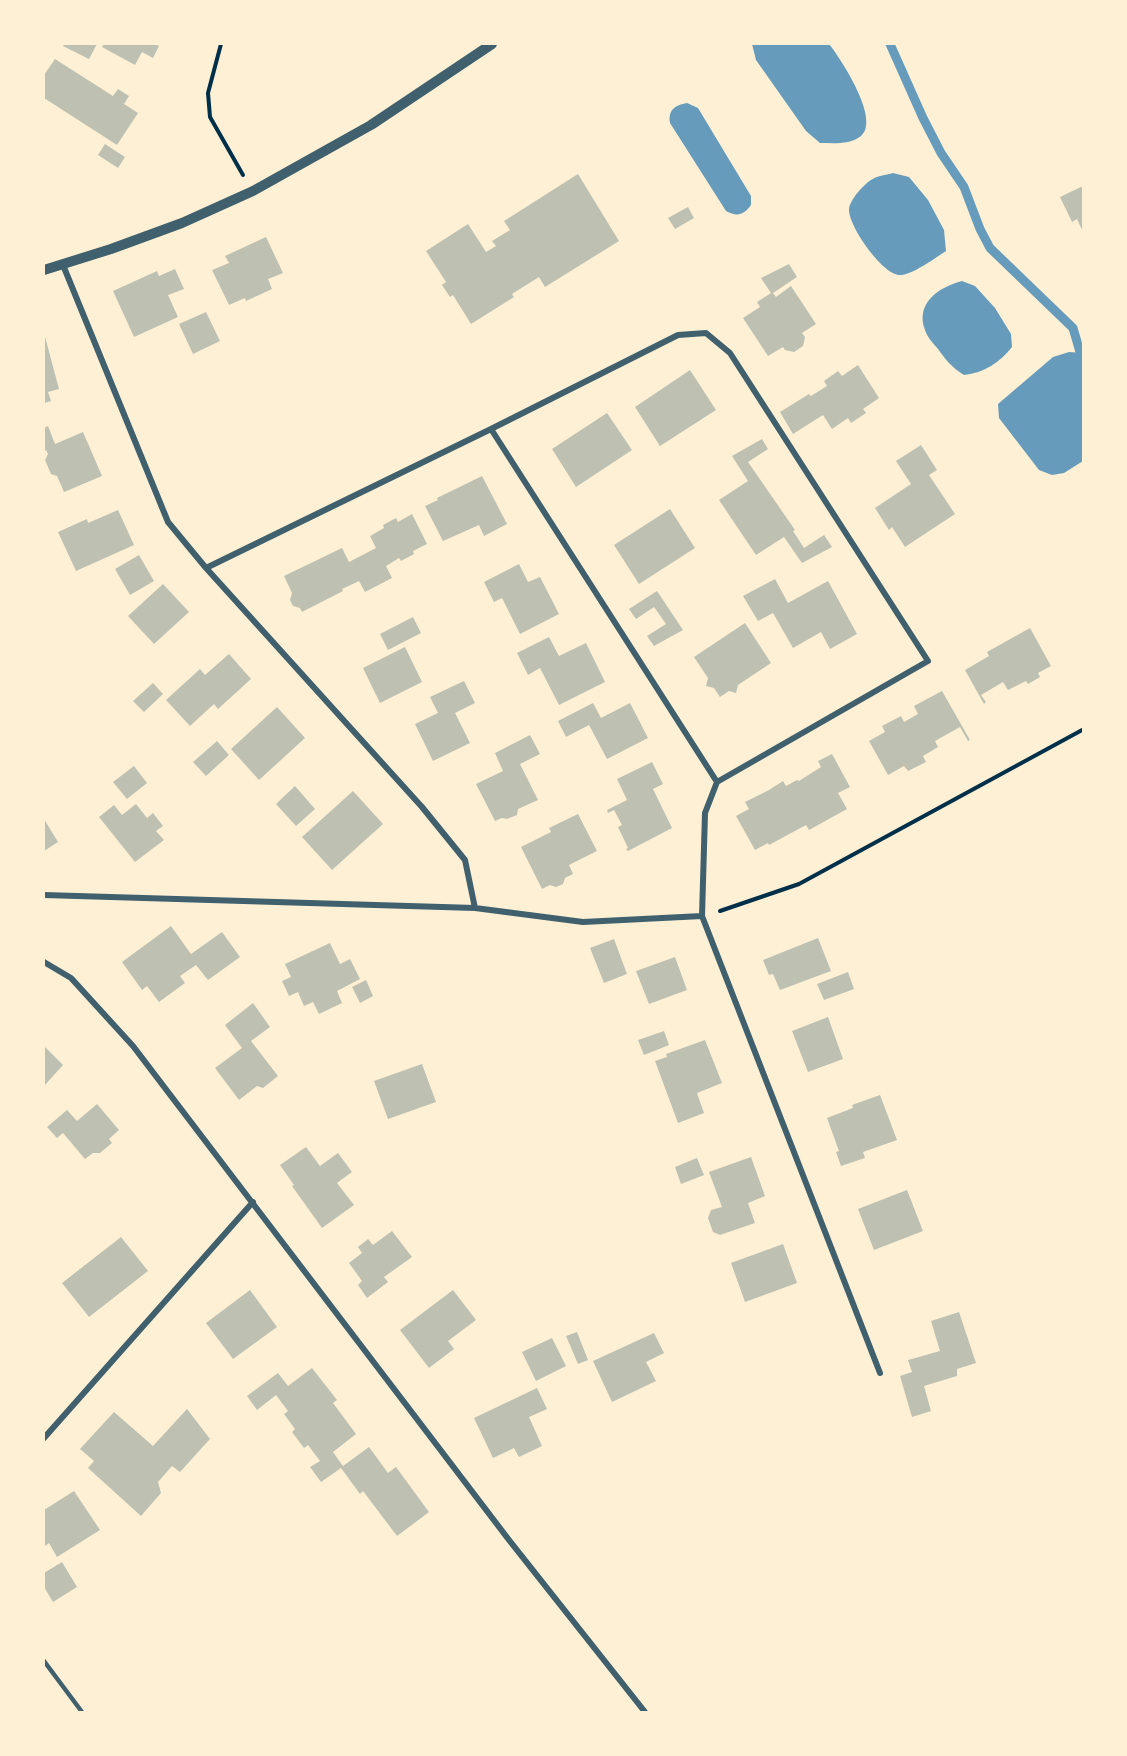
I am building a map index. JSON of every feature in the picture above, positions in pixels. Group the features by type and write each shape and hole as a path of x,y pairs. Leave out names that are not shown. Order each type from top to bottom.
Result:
{"street":[{"path":"44,270 182,223 253,191 371,125 492,44"},
{"path":"63,265 168,522 206,568 422,807 465,860 475,908"},
{"path":"206,568 678,335 706,333 730,353 928,662 717,782 705,813 702,916 879,1373"},
{"path":"491,429 717,782"},
{"path":"44,895 475,908 583,922 702,916"},
{"path":"44,962 71,978 133,1046 509,1540 645,1713"},
{"path":"44,1438 253,1202"}],"lane":[{"path":"44,1661 82,1713"}],"path":[{"path":"221,44 208,93 210,117 253,191"},
{"path":"702,916 799,884 1083,729"}],"water":[{"path":"752,44 829,44 850,75 863,104 866,128 861,136 847,142 820,143 806,131 756,60"},
{"path":"687,103 698,108 751,196 751,205 743,213 734,214 726,211 670,123 673,109"},
{"path":"893,173 909,177 928,200 944,230 946,251 918,269 901,275 886,268 868,249 854,227 849,209 854,197 868,182"},
{"path":"962,281 975,286 995,308 1011,334 1012,347 991,366 964,375 949,364 930,340 923,320 923,312 931,298 945,287"},
{"path":"1069,352 1083,353 1083,461 1064,473 1052,475 1039,470 999,418 998,404 1053,357"}],"building":[{"path":"64,44 97,44 89,59 63,46"},
{"path":"104,44 155,44 159,46 153,58 142,52 135,65 102,47"},
{"path":"55,59 113,96 118,89 129,96 124,104 138,113 117,145 44,98 44,75"},
{"path":"105,144 125,157 118,168 98,155"},
{"path":"578,174 619,241 545,287 539,277 512,294 514,297 471,324 453,295 450,297 442,285 446,282 426,251 468,224 486,252 496,246 492,241 510,230 504,221"},
{"path":"1083,186 1083,232 1077,219 1072,222 1060,197"},
{"path":"688,207 694,218 675,229 668,218"},
{"path":"266,237 283,273 268,279 272,289 246,301 245,298 229,305 212,270 229,263 225,256"},
{"path":"789,264 797,277 773,293 776,297 791,286 816,324 802,333 805,337 803,346 794,352 785,350 783,347 768,356 743,318 760,307 757,302 771,293 761,278"},
{"path":"175,269 184,289 168,295 178,317 134,337 113,291 157,271 159,276"},
{"path":"206,312 220,341 193,354 179,324"},
{"path":"44,333 59,389 48,392 51,401 44,403"},
{"path":"858,365 879,398 863,409 866,413 851,423 848,418 832,429 823,415 793,434 780,412 827,386 824,381 838,371 842,376"},
{"path":"690,370 716,410 660,446 635,407"},
{"path":"607,413 632,450 576,487 552,449"},
{"path":"48,426 55,444 83,432 102,476 64,492 57,476 51,474 45,460 48,454 46,450 44,451 44,428"},
{"path":"762,439 768,449 748,462 795,530 793,531 804,548 824,535 832,547 802,563 784,537 756,555 719,500 748,481 732,456"},
{"path":"921,445 937,470 929,475 955,514 905,547 892,527 889,530 875,508 911,484 896,461"},
{"path":"482,476 507,524 484,536 479,525 443,541 425,506"},
{"path":"670,509 695,548 639,584 614,545"},
{"path":"118,510 134,545 76,571 58,532 87,519 88,523"},
{"path":"412,514 427,544 413,551 414,554 401,561 399,558 386,566 392,578 365,592 359,581 302,612 300,608 293,606 290,600 292,593 284,576 342,548 349,562 376,548 370,536 384,528 383,525 396,518 398,522"},
{"path":"139,555 154,581 130,595 115,569"},
{"path":"519,564 528,582 540,577 559,614 520,634 502,598 494,602 484,582"},
{"path":"775,579 788,603 828,581 857,634 830,649 821,632 793,648 773,613 758,621 743,596"},
{"path":"163,584 189,612 154,644 128,616"},
{"path":"657,591 683,630 654,646 647,636 666,624 654,607 636,619 629,609"},
{"path":"413,617 421,633 388,650 380,634"},
{"path":"745,623 771,663 738,685 736,693 729,691 720,697 714,688 706,686 708,678 694,657"},
{"path":"1030,628 1051,666 1038,673 1040,677 1028,684 1026,681 1008,690 1003,682 981,695 986,702 984,704 965,670 989,656 987,652"},
{"path":"549,637 559,656 586,643 605,682 559,705 540,668 528,675 517,653"},
{"path":"405,647 422,682 380,703 363,668"},
{"path":"229,654 251,679 218,709 214,704 190,726 166,700 200,669 205,675"},
{"path":"464,681 475,703 455,713 470,743 433,761 415,724 438,713 430,697"},
{"path":"153,683 163,694 144,712 133,701"},
{"path":"942,691 970,740 968,741 960,727 935,741 938,747 923,756 926,762 908,771 904,766 888,775 869,741 885,732 882,726 901,716 904,722 918,714 914,706"},
{"path":"593,703 601,718 630,703 648,738 607,759 589,725 566,737 558,721"},
{"path":"277,707 305,738 259,780 231,749"},
{"path":"530,735 540,754 520,764 538,800 518,809 517,815 495,821 476,784 503,771 495,753"},
{"path":"217,741 229,755 206,776 193,762"},
{"path":"832,754 850,787 838,793 847,809 809,830 806,825 755,850 736,816 749,809 745,802 783,781 786,786 799,781 821,767 818,761"},
{"path":"652,762 663,784 653,789 672,828 628,851 618,827 622,825 614,810 608,813 607,810 627,800 617,779"},
{"path":"134,766 147,783 127,799 113,782"},
{"path":"295,786 315,809 296,826 276,804"},
{"path":"353,791 383,824 332,870 302,837"},
{"path":"136,804 147,818 153,813 163,826 156,831 164,840 135,862 99,817 114,805 122,815"},
{"path":"578,814 597,851 569,865 573,874 565,878 563,884 556,887 550,885 542,889 521,847 551,832 549,828"},
{"path":"44,819 58,842 44,851"},
{"path":"171,926 191,954 222,932 240,957 208,980 196,965 180,976 185,983 159,1002 147,986 142,990 122,962"},
{"path":"818,938 831,971 780,990 773,974 769,975 763,960"},
{"path":"614,939 627,974 604,983 590,948"},
{"path":"330,943 340,964 350,959 360,979 337,991 342,1003 319,1014 313,1002 304,1006 298,992 289,996 282,981 291,977 285,964"},
{"path":"675,957 687,990 649,1004 636,971"},
{"path":"848,972 854,989 824,1000 817,984"},
{"path":"366,980 373,996 360,1003 352,987"},
{"path":"253,1003 270,1027 251,1041 278,1076 263,1088 257,1086 239,1100 215,1068 242,1048 225,1025"},
{"path":"828,1017 843,1059 808,1072 792,1031"},
{"path":"664,1031 669,1045 644,1055 638,1040"},
{"path":"705,1040 722,1083 697,1093 704,1113 678,1123 655,1061 667,1057 666,1054"},
{"path":"44,1046 63,1065 44,1086"},
{"path":"422,1064 436,1102 388,1119 374,1081"},
{"path":"880,1095 897,1140 863,1152 865,1158 841,1166 836,1152 839,1151 827,1118 853,1108 852,1105"},
{"path":"97,1104 119,1130 109,1139 112,1143 100,1153 93,1153 85,1159 63,1133 57,1138 47,1127 67,1110 77,1121"},
{"path":"306,1147 320,1166 338,1153 352,1172 337,1183 354,1205 322,1228 280,1165"},
{"path":"751,1157 765,1196 748,1203 755,1223 720,1235 713,1232 708,1218 711,1210 722,1207 709,1172"},
{"path":"697,1158 704,1175 681,1184 675,1167"},
{"path":"907,1190 923,1231 874,1250 858,1209"},
{"path":"392,1231 412,1257 384,1277 388,1282 367,1298 358,1285 362,1281 349,1263 362,1253 358,1247 368,1239 373,1245"},
{"path":"121,1237 148,1271 89,1317 62,1283"},
{"path":"783,1244 797,1283 745,1302 731,1263"},
{"path":"250,1290 277,1327 233,1359 206,1323"},
{"path":"453,1290 476,1320 448,1341 454,1349 429,1368 400,1330"},
{"path":"959,1312 976,1363 957,1369 957,1376 924,1386 931,1411 912,1417 900,1376 912,1372 908,1360 940,1351 931,1321"},
{"path":"577,1332 588,1360 578,1364 566,1336"},
{"path":"654,1333 664,1353 646,1362 656,1381 612,1402 593,1361"},
{"path":"552,1338 566,1366 536,1381 522,1352"},
{"path":"312,1368 337,1400 333,1403 356,1434 333,1452 343,1466 369,1447 388,1473 396,1467 429,1512 397,1536 363,1491 360,1494 341,1468 321,1482 310,1467 320,1461 308,1445 304,1448 292,1432 295,1429 284,1414 288,1411 276,1395 257,1410 247,1396 278,1373 288,1386"},
{"path":"537,1388 547,1409 529,1417 542,1446 519,1457 514,1448 493,1458 474,1418"},
{"path":"187,1409 210,1439 180,1472 172,1466 158,1482 161,1493 141,1516 88,1468 94,1461 80,1449 114,1412 153,1446"},
{"path":"74,1491 100,1530 57,1557 49,1543 45,1546 44,1544 44,1510"},
{"path":"62,1562 77,1587 53,1602 44,1587 44,1573"}],"waterway":[{"path":"890,44 941,153 964,187 990,248 1073,328 1080,352"}]}
